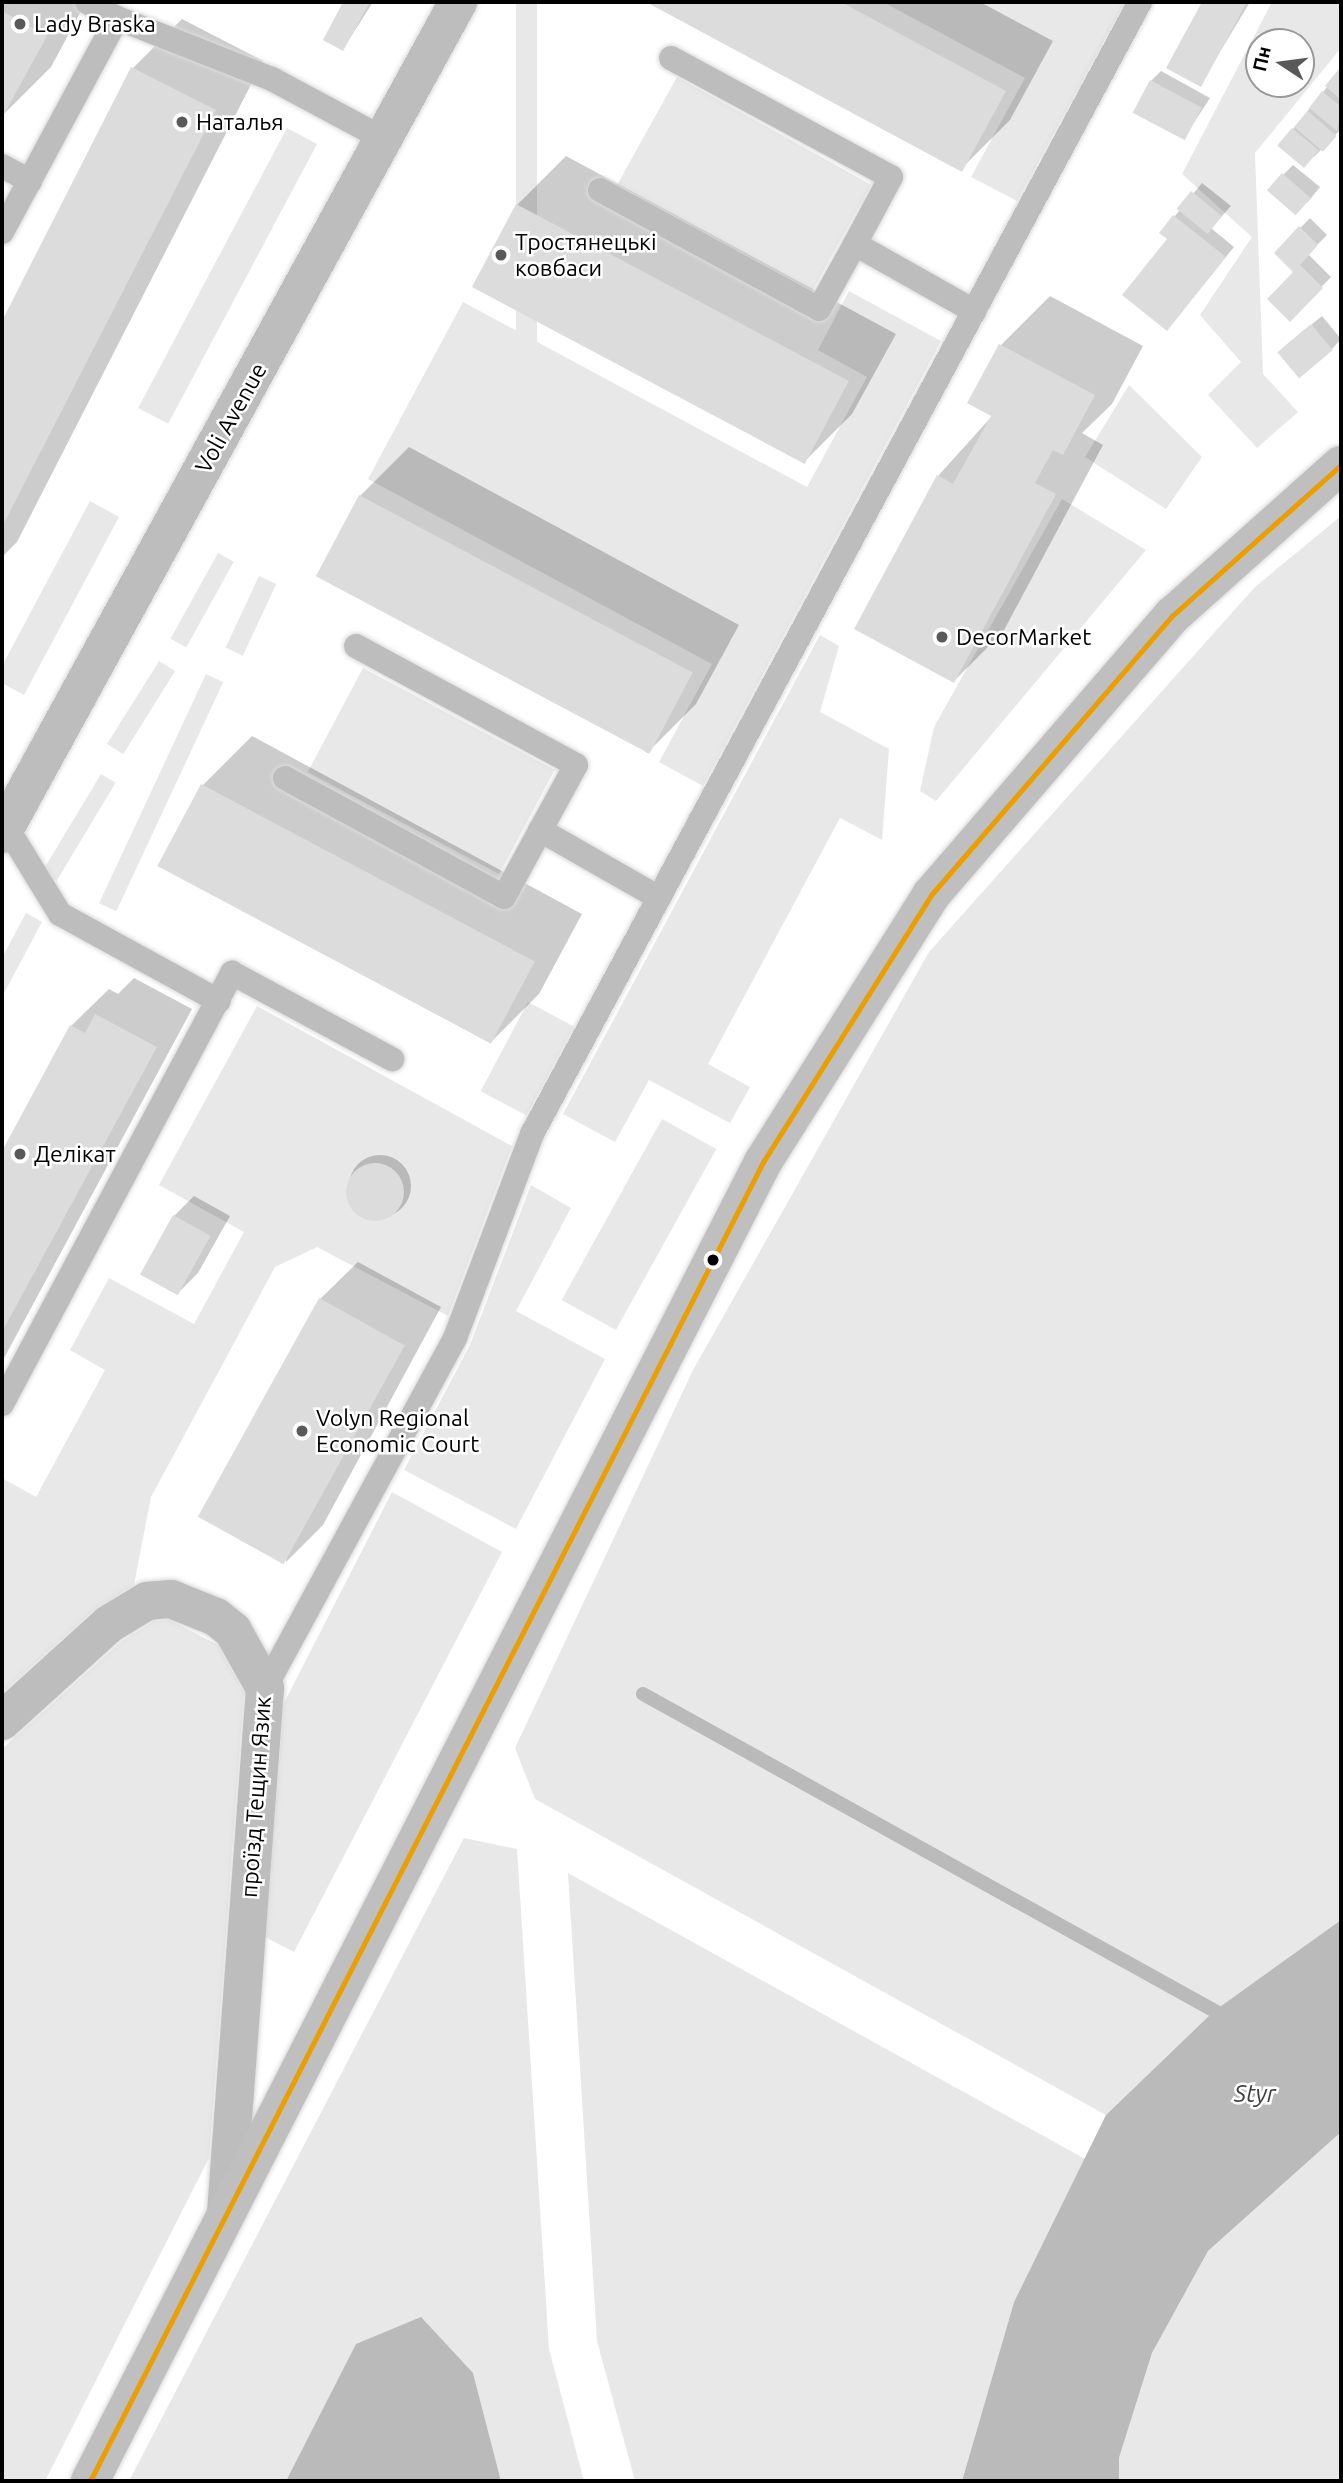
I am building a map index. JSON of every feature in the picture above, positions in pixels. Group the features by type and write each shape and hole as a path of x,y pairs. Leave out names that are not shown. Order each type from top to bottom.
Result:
{"main road":[{"name":"Voli Avenue","path":"3,828 458,2"},
{"name":"проїзд Тещин Язик","path":"2,1721 109,1624 147,1601 171,1599 216,1617 238,1639 265,1688 226,2213"}],"street":[{"path":"90,2481 763,1162 931,895 1173,615 1341,465"}],"lane":[{"path":"87,2 117,18 272,79 384,139"},
{"path":"265,1688 454,1338 531,1134 1140,2"},
{"path":"2,232 117,18"},
{"path":"600,190 819,309 855,244 891,177 671,58"},
{"path":"2,166 30,181"},
{"path":"855,244 974,311"},
{"path":"285,778 504,897 576,765 356,646"},
{"path":"3,828 60,914 219,1001"},
{"path":"540,831 659,898"},
{"path":"2,1404 232,973 393,1059"}],"shaded area":[{"path":"516,2 537,2 537,523 516,523"},
{"path":"883,2 1125,2 1017,201 971,177 1025,78"},
{"path":"1272,2 1341,2 1341,48 1315,80 1315,28 1258,28"},
{"path":"1245,54 1245,98 1300,98 1255,153 1263,374 1298,412 1257,448 1208,395 1241,362 1200,315 1252,237 1182,174"},
{"path":"677,77 871,185 812,292 617,185"},
{"path":"287,128 317,144 168,424 138,408"},
{"path":"849,291 941,341 703,786 659,762 712,664 368,479 463,302 807,487 867,377 818,350"},
{"path":"1129,385 1202,457 1166,509 1085,457"},
{"path":"1062,499 1146,550 936,801 920,791 934,727"},
{"path":"90,501 119,517 24,695 2,683 2,666"},
{"path":"1341,516 1341,1920 1214,2011 1106,2115 535,1799 515,1748 693,1370 929,952 1255,587"},
{"path":"218,553 234,562 186,647 170,639"},
{"path":"259,576 276,584 243,656 226,648"},
{"path":"820,635 839,646 820,712 889,749 882,840 840,818 708,1064 750,1087 730,1123 649,1080 615,1142 563,1114"},
{"path":"159,661 175,671 123,754 107,744"},
{"path":"363,668 555,770 499,874 308,772"},
{"path":"206,674 223,682 116,911 99,903"},
{"path":"101,774 116,783 56,881 42,873"},
{"path":"26,913 42,922 2,997 2,958"},
{"path":"528,1002 574,1026 526,1116 481,1091"},
{"path":"257,1006 512,1146 448,1316 317,1247 275,1267 151,1497 134,1585 96,1608 2,1693 2,1478 36,1497 105,1370 70,1350 109,1278 194,1324 244,1232 159,1185"},
{"path":"662,1119 716,1149 616,1330 562,1300"},
{"path":"531,1185 571,1208 516,1311 605,1359 516,1529 404,1470 470,1345"},
{"path":"392,1492 502,1552 294,1952 265,1937 284,1703"},
{"path":"170,1620 218,1645 244,1692 209,2158 45,2481 2,2481 2,1749 122,1641 154,1621"},
{"path":"464,1838 517,1849 549,2349 584,2481 501,2481 473,2373 356,2345 286,2481 129,2481"},
{"path":"568,1873 1085,2159 1014,2302 962,2481 635,2481 597,2341"},
{"path":"1341,2132 1341,2481 1119,2481 1119,2458 1152,2353 1208,2251"}],"water":[{"name":"Styr","path":"1341,1920 1341,2132 1208,2251 1152,2353 1119,2458 1119,2481 962,2481 1014,2302 1106,2115 1214,2011"},
{"path":"421,2317 473,2373 501,2481 286,2481 356,2344"}],"building":[{"path":"343,2 370,2 343,51 323,40"},
{"path":"646,2 841,2 1006,91 962,172"},
{"path":"1202,2 1247,2 1201,87 1166,68"},
{"path":"2,11 47,36 2,118"},
{"path":"131,67 216,110 2,527 2,321"},
{"path":"1339,69 1341,71 1341,100 1325,86"},
{"path":"1150,80 1202,108 1185,140 1133,113"},
{"path":"1322,91 1341,107 1337,131 1309,108"},
{"path":"1308,111 1337,136 1323,152 1294,127"},
{"path":"1292,128 1319,150 1304,168 1277,146"},
{"path":"1282,173 1311,198 1296,215 1267,190"},
{"path":"1191,191 1222,216 1208,234 1177,209"},
{"path":"516,204 849,381 805,464 472,287"},
{"path":"1173,215 1226,257 1167,331 1122,295 1167,239 1159,233"},
{"path":"1299,226 1318,245 1300,265 1323,288 1290,322 1267,299 1293,272 1274,253"},
{"path":"1311,324 1333,350 1299,378 1277,352"},
{"path":"999,344 1095,395 1063,455 1053,450 1035,483 1056,494 954,683 854,629 937,475 953,484 991,416 967,403"},
{"path":"359,495 693,672 650,754 316,576"},
{"path":"201,784 535,961 491,1044 157,866"},
{"path":"95,1014 157,1047 2,1332 2,1151 70,1025 85,1033"},
{"path":"369,1163 381,1163 396,1171 404,1186 404,1198 396,1213 381,1221 369,1221 354,1213 346,1198 346,1186 354,1171"},
{"path":"173,1215 211,1236 178,1295 140,1274"},
{"name":"Volyn Regional Economic Court","path":"319,1298 405,1346 284,1564 198,1517"}],"waterway":[{"path":"643,1694 1229,2019"}],"transit line":[{"path":"90,2481 763,1162 931,895 1173,615 1341,465"}],"place":[{"name":"Lady Braska","path":"20,24"},
{"name":"Наталья","path":"182,122"},
{"name":"Тростянецькі ковбаси","path":"501,255"},
{"name":"DecorMarket","path":"942,637"},
{"name":"Делікат","path":"20,1154"},
{"name":"Volyn Regional Economic Court","path":"302,1431"}]}
